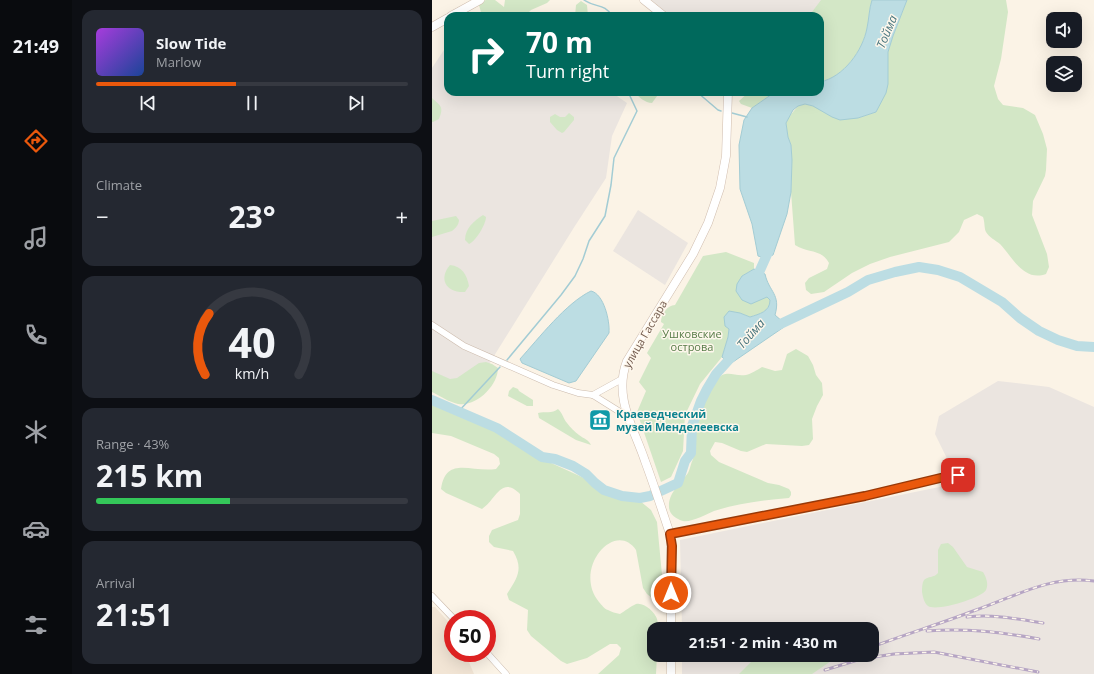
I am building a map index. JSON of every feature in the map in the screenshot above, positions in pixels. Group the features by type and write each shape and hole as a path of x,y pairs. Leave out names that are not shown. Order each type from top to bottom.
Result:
{"main road":[{"path":"458,12 480,0"},
{"path":"644,0 659,12"},
{"path":"432,27 444,20"},
{"name":"улица Гассара","path":"671,622 672,546 670,534 628,417 622,397 622,379 627,361 693,254 708,223 720,188 726,156 728,96"},
{"path":"671,662 671,674"}],"street":[{"path":"432,325 464,346 547,382 578,393 592,395 628,417"},
{"path":"592,395 622,379"},
{"path":"670,534 865,496 953,475 970,479"},
{"path":"432,596 445,610"},
{"path":"495,662 506,674"}],"shaded area":[{"path":"651,0 836,0 824,12 666,12"},
{"path":"444,50 444,96 617,96 627,103 612,136 606,178 471,393 432,376 432,68"},
{"path":"638,210 688,243 665,285 613,251"},
{"path":"998,381 1049,387 1094,407 1094,674 682,674 682,662 879,662 879,622 682,622 680,540 959,483 935,434 939,416"},
{"path":"432,607 435,607 444,617 444,662 469,662 474,674 432,674"}],"green space":[{"path":"486,0 495,0 504,7 505,0 550,0 529,12 481,12 479,5 481,2"},
{"path":"821,0 872,0 865,36 857,53 837,75 824,81 824,12 812,12"},
{"path":"907,0 1006,0 1008,12 1001,59 994,86 998,99 1003,105 1023,108 1035,115 1043,134 1047,149 1046,170 1045,176 1033,201 1032,215 1047,254 1049,267 1046,274 1038,276 1025,272 1014,262 1000,244 987,234 983,217 977,214 964,220 959,232 949,242 890,257 870,264 852,273 824,292 811,294 806,290 805,283 809,278 827,269 829,263 822,255 795,245 791,192 791,145 786,123 788,118 798,106 805,104 822,110 858,118 876,112 888,84 888,52"},
{"path":"581,1 587,5 588,12 575,12 576,5"},
{"path":"638,96 657,96 652,103"},
{"path":"745,96 769,96 752,108 741,104 739,101"},
{"path":"432,98 441,107 439,119 433,122 432,122"},
{"path":"569,113 574,117 574,120 562,133 550,122 550,117 555,114 560,117 565,117"},
{"path":"483,215 486,217 486,220 475,240 469,244 465,240 468,228 473,222"},
{"path":"456,216 459,221 457,226 452,231 432,237 432,221"},
{"name":"Ушковские острова","path":"726,252 754,263 754,269 742,276 770,300 770,304 766,310 757,315 750,317 740,313 729,329 722,357 700,384 685,415 683,451 671,477 661,482 637,412 646,391 639,382 651,358 647,353 664,324 661,322 663,314 669,307 675,305 703,256"},
{"path":"450,265 461,269 467,278 469,286 465,292 453,290 446,284 444,280 446,270"},
{"path":"796,349 808,356 816,375 822,383 823,395 812,419 813,439 809,445 766,444 747,452 715,442 710,451 711,455 719,462 768,483 789,489 791,495 789,498 733,506 714,511 690,521 683,521 675,518 669,510 669,502 676,488 689,471 694,455 695,429 697,420 710,388 724,374 746,375 762,367 775,371 782,370 787,354"},
{"path":"486,362 498,368 497,375 485,394 472,402 458,404 432,392 432,371 450,379 457,378 479,363"},
{"path":"513,387 533,400 533,406 527,406 508,396 509,391"},
{"path":"432,404 484,423 509,437 527,452 584,478 600,491 613,497 640,501 651,510 657,522 662,575 662,588 659,595 652,598 643,588 636,550 627,542 618,540 608,544 600,552 593,563 590,576 592,589 599,602 605,609 620,614 634,605 639,604 646,606 654,613 658,622 647,622 647,662 657,662 656,674 598,674 619,655 621,648 617,644 610,644 587,658 567,664 561,661 531,636 527,630 528,610 509,600 507,594 518,573 519,568 516,557 513,551 494,547 489,542 489,536 492,530 518,520 520,514 520,494 508,487 503,488 482,509 446,493 441,489 448,472 461,468 487,470 496,469 500,464 499,458 494,454 451,436 432,433"},
{"path":"558,409 571,428 587,440 591,445 576,440 539,418 538,413"},
{"path":"948,543 953,547 967,567 983,572 987,581 987,588 983,593 976,597 949,606 928,606 922,592 922,584 924,580 935,576 938,573 938,550 941,544"},
{"path":"751,662 830,662 812,674 739,674"}],"water":[{"path":"872,0 907,0 888,52 888,84 886,93 876,112 858,118 840,120 813,106 805,104 798,106 793,110 786,123 791,145 792,160 791,192 787,214 773,255 765,258 758,256 752,224 740,189 739,145 744,120 752,108 769,96 824,96 824,81 837,75 857,53 865,36"},
{"path":"754,269 765,274 777,302 775,315 783,322 784,327 730,364 722,357 729,329 725,326 724,317 729,311 750,317 763,312 770,304 770,300 767,297 751,304 742,300 736,291 737,284 742,276"},
{"path":"591,291 596,293 603,302 607,315 609,333 576,381 569,383 522,363 520,359 553,322 572,304"}],"waterway":[{"path":"584,0 603,7 609,12"},
{"path":"507,360 575,276 589,241 605,216 614,158 637,111 630,96"},
{"path":"702,96 721,111"},
{"path":"732,113 747,117"},
{"name":"Тойма","path":"761,282 757,277 769,250 769,246"},
{"path":"772,328 848,292 868,280 919,267 938,270 960,277 1002,302 1020,318 1039,331 1058,340 1077,346 1094,347"},
{"name":"Тойма","path":"432,400 497,428 542,457 555,459 573,466 586,474 604,490 622,496 640,498 650,496 678,483 685,461 691,453 692,426 701,401 716,374 736,352"},
{"path":"458,412 500,367"}],"railway":[{"path":"879,645 1034,588 1063,581 1094,581"},
{"path":"967,617 996,617 1043,623"},
{"path":"927,631 983,631 1039,639"},
{"path":"825,670 861,659 894,654 934,652 1038,672"}],"place":[{"name":"Краеведческий музей Менделеевска","path":"600,420"}],"route":[{"path":"671,593 672,546 670,534 865,496 958,475"}]}
